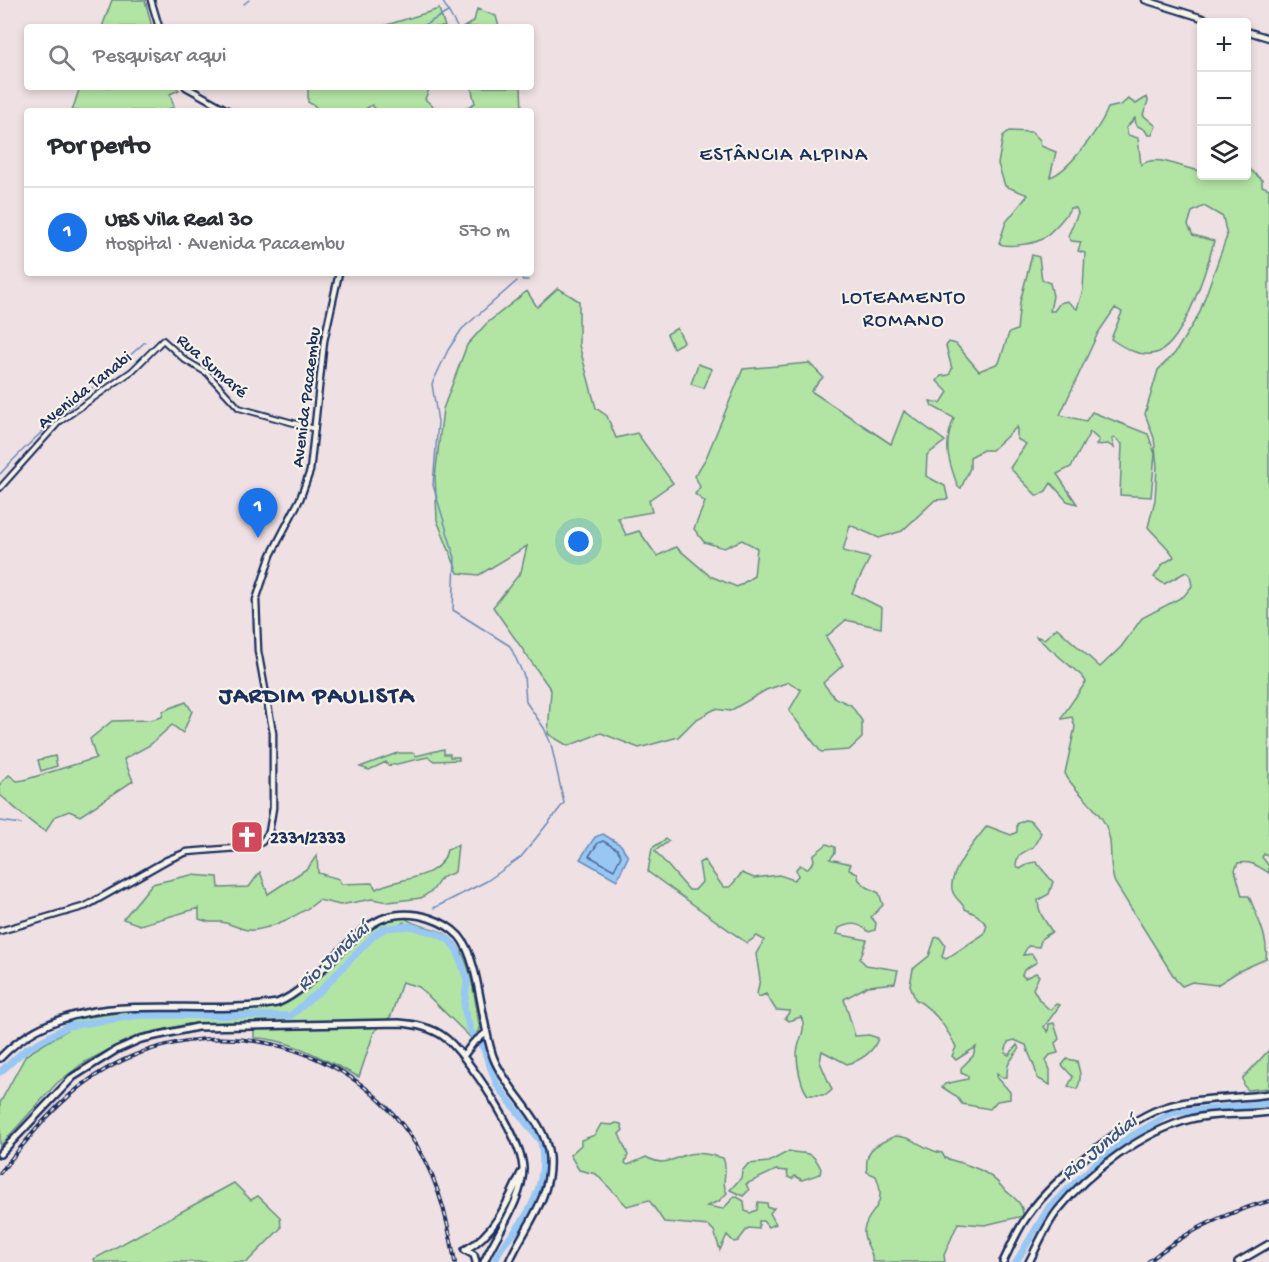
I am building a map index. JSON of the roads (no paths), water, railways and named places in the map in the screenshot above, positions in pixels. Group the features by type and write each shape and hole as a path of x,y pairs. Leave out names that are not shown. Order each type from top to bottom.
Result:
{"main road":[{"path":"151,0 158,24"},
{"path":"1146,0 1202,18"},
{"path":"1251,33 1269,38"},
{"path":"191,90 224,108"},
{"name":"Avenida Pacaembu","path":"0,931 86,906 167,860 185,853 249,848 262,842 269,832 273,808 273,733 258,651 256,600 271,555 304,489 312,459 324,341 338,276"},
{"path":"0,1058 38,1029 66,1016 127,1007 277,1003 293,997 306,987 375,922 396,915 427,917 461,938 470,961 484,1034 493,1057 505,1081 544,1136 549,1159 543,1197 509,1262"},
{"path":"0,1154 58,1090 91,1064 141,1039 197,1027 409,1023 442,1035 464,1055 511,1133 520,1153 523,1168 516,1195 484,1262"},
{"path":"464,1055 484,1034"},
{"path":"1003,1262 1028,1214 1041,1197 1097,1149 1130,1125 1168,1106 1269,1094"},
{"path":"1029,1262 1058,1210 1074,1193 1113,1160 1144,1139 1164,1128 1192,1118 1269,1112"},
{"path":"476,1262 474,1255 465,1250 480,1242 488,1233 507,1202 523,1168"},
{"path":"1238,1262 1269,1245"},
{"path":"1243,1262 1269,1245"}],"street":[{"name":"Rua Sumaré","path":"163,340 185,360 207,373 239,408 315,429"},
{"name":"Avenida Tanabi","path":"0,489 59,422 132,371 163,340"}],"water":[{"path":"603,834 621,845 628,857 617,880 580,859 595,837"}],"waterway":[{"path":"244,4 249,0"},
{"path":"442,0 455,24"},
{"path":"426,24 448,12"},
{"path":"522,280 528,280"},
{"path":"434,908 487,881 521,857 564,803 551,744 544,728 526,702 524,676 510,646 453,610 455,558 433,485 438,422 432,384 448,350 462,329 517,281"},
{"path":"0,474 53,422 145,342"},
{"path":"0,821 21,824"},
{"name":"Rio Jundiaí","path":"399,925 404,922"},
{"name":"Rio Jundiaí","path":"0,1072 25,1050 68,1026 141,1015 290,1016 321,990 373,936 385,928 410,926 438,934 449,940 457,950 467,980 464,1008 471,1032 483,1047 497,1085 541,1142 543,1167 538,1191 528,1213 500,1250 495,1262"},
{"name":"Rio Jundiaí","path":"1016,1262 1049,1207 1107,1153 1128,1138 1172,1113 1269,1103"}],"railway":[{"path":"0,1173 44,1121 68,1097 95,1076 134,1055 176,1043 219,1039 262,1042 303,1053 342,1072 377,1098 407,1131 426,1162 439,1194 455,1262"},
{"path":"1148,1262 1205,1225 1236,1211 1269,1201"}],"place":[{"name":"UBS Vila Real 30","path":"258,538"},
{"name":"2331/2333","path":"247,837"}],"district":[{"name":"ESTÂNCIA ALPINA","path":"784,153"},
{"name":"LOTEAMENTO ROMANO","path":"904,308"},
{"name":"JARDIM PAULISTA","path":"317,694"}]}
